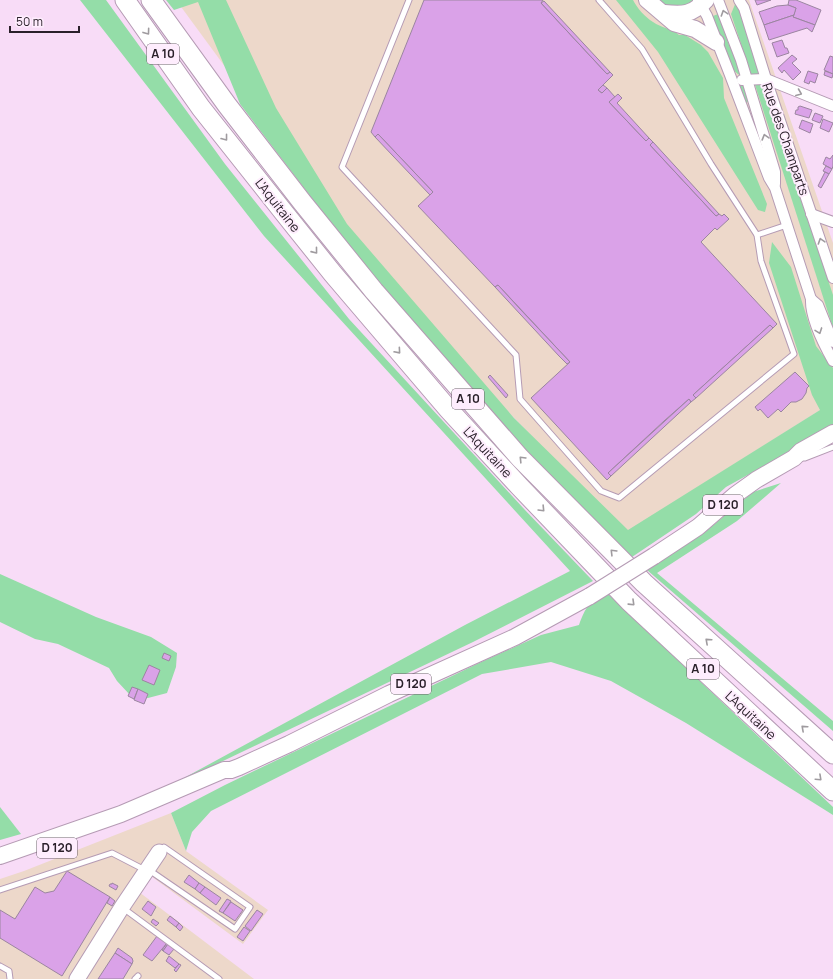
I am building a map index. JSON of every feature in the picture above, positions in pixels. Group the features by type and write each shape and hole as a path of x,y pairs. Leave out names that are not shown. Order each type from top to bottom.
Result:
{"highway":[{"name":"L'Aquitaine","path":"125,0 201,108 343,286 449,410 629,601 833,791"},
{"name":"L'Aquitaine","path":"151,0 227,105 302,202 374,291 520,458 644,583 833,754"}],"main road":[{"path":"647,0 660,13 674,23 695,29 716,42"},
{"path":"660,13 685,14 694,11 702,2"},
{"path":"794,458 801,451 833,433"},
{"name":"D 120","path":"0,867 40,854 150,812 225,777 232,770 289,744 389,694 515,637 590,596 654,556 698,527 747,486 794,458 804,456 833,440"},
{"name":"D 120","path":"0,856 121,814 224,770 232,770"}],"street":[{"name":"Rue des Champarts","path":"718,0 742,60 774,172 775,188"},
{"name":"Rue des Champarts","path":"739,0 744,8 766,80 833,278"},
{"name":"Rue des Champarts","path":"702,2 769,178 775,188 812,299 811,308 824,344 833,361"},
{"name":"Rue des Champarts","path":"730,76 740,80 747,80"},
{"path":"747,80 766,80 833,106"},
{"path":"812,214 833,222"},
{"name":"Rue des Champarts","path":"812,299 818,305 833,342"},
{"path":"77,979 146,869 159,852"}],"lane":[{"path":"409,0 342,166 516,355 520,399 601,491 619,498 794,354 761,261 757,235 711,164 642,49 599,0"},
{"path":"757,235 787,225"},
{"path":"794,458 805,458 833,446"},
{"path":"0,890 112,853 146,869 235,928 250,907 164,847 159,852"},
{"path":"122,907 219,979"},
{"path":"0,966 9,971 10,979"}],"shaded area":[{"path":"176,0 749,0 833,243 833,402 620,536 595,501 425,326 223,64"},
{"path":"171,813 186,851 268,910 243,944 151,876 139,892 254,979 0,979 0,879"}],"green space":[{"path":"80,0 106,0 225,164 349,319 525,510 593,581 473,642 160,791 465,625 570,571 264,236"},
{"path":"166,0 226,0 276,108 347,224 514,418 628,530 820,410 812,395 769,263 772,242 791,267 816,346 833,368 833,428 726,487 696,514 632,557 526,452 432,348 336,230 240,104 198,2 174,10"},
{"path":"616,0 633,0 650,20 679,35 685,35 701,45 708,52 723,78 724,98 767,204 765,212 758,210 658,52"},
{"path":"657,0 692,0 693,2 684,6 670,7"},
{"path":"736,2 740,6 760,72 757,75 751,74 731,14"},
{"path":"718,14 729,45 737,58 741,76 729,65 722,49 713,16"},
{"path":"736,82 745,86 750,101 746,103 743,101"},
{"path":"755,85 761,85 765,88 833,295 833,328"},
{"path":"781,483 737,521 657,573 833,721 833,731 647,570 705,532 753,492"},
{"path":"0,574 96,617 151,637 177,653 176,667 167,693 148,698 130,695 117,681 109,668 58,644 35,639 0,622"},
{"path":"608,594 833,807 833,815 686,723 611,681 551,662 482,674 211,811 192,832 186,851 171,813 225,785 479,663 541,635 579,625 589,605 596,599"},
{"path":"0,807 21,834 0,840"}],"building":[{"path":"424,0 543,0 541,3 607,74 610,72 613,75 598,90 602,93 607,88 615,97 609,102 646,141 649,138 653,142 650,145 716,216 719,214 722,216 724,214 729,219 717,230 715,228 701,242 777,324 773,328 770,325 693,395 696,398 691,402 689,399 664,421 608,473 611,476 607,480 531,398 570,362 498,285 495,287 418,206 433,192 378,134 375,137 371,132"},
{"path":"755,0 771,0 757,5"},
{"path":"789,0 796,0 821,10 815,25 793,17 796,8 788,5"},
{"path":"544,1 610,72 607,74 541,3"},
{"path":"788,5 796,8 794,15 764,25 759,12 777,6"},
{"path":"794,15 793,17 815,25 812,32 807,28 769,40 764,25"},
{"path":"782,40 789,53 777,57 772,43"},
{"path":"792,55 797,59 792,63 801,72 793,80 784,70 782,73 778,68"},
{"path":"830,56 833,57 833,74 824,70"},
{"path":"808,71 818,74 815,83 810,81 809,84 804,82"},
{"path":"825,71 833,74 832,78 824,75"},
{"path":"603,85 607,88 602,93 598,90"},
{"path":"618,94 622,98 617,103 649,138 646,141 609,102"},
{"path":"800,106 812,110 809,118 795,114 796,110 798,110 798,107"},
{"path":"815,113 823,116 820,123 812,120"},
{"path":"823,119 833,123 829,132 820,128"},
{"path":"802,120 813,124 810,133 799,128"},
{"path":"378,134 433,192 430,195 375,137"},
{"path":"653,142 719,214 716,216 650,145"},
{"path":"833,155 832,169 823,164 826,157 830,159"},
{"path":"826,166 832,169 829,174 823,171"},
{"path":"825,172 829,174 821,188 818,186"},
{"path":"498,285 570,362 567,364 559,356 495,287"},
{"path":"770,325 773,328 696,398 693,395"},
{"path":"795,372 809,386 802,399 796,402 791,402 781,412 778,409 768,418 760,409 758,411 755,407"},
{"path":"490,375 508,395 506,398 488,377"},
{"path":"689,399 691,402 611,476 608,473"},
{"path":"164,653 171,656 169,661 162,658"},
{"path":"149,665 160,670 154,685 142,680"},
{"path":"132,687 138,689 134,699 128,696"},
{"path":"138,689 148,694 144,704 134,700"},
{"path":"67,871 110,897 62,976 0,938 0,910 15,919 35,887 45,893 54,891"},
{"path":"189,875 199,883 195,889 184,882"},
{"path":"112,883 118,886 116,890 109,886"},
{"path":"199,883 205,887 200,893 195,889"},
{"path":"205,887 221,898 216,905 200,893"},
{"path":"110,897 115,901 112,906 107,903"},
{"path":"227,899 231,901 223,913 219,911"},
{"path":"148,901 156,907 151,916 142,909"},
{"path":"231,902 243,910 235,921 223,913"},
{"path":"257,910 263,914 251,931 245,926"},
{"path":"170,916 179,923 176,927 167,920"},
{"path":"153,919 159,923 156,926 151,922"},
{"path":"179,923 183,927 180,931 176,927"},
{"path":"244,927 250,931 243,941 237,937"},
{"path":"157,936 167,943 152,961 143,955"},
{"path":"167,943 168,944 163,951 162,950"},
{"path":"168,944 174,949 169,955 163,951"},
{"path":"118,948 132,958 132,964 115,953"},
{"path":"115,953 132,964 123,979 98,979"},
{"path":"169,956 179,964 175,968 166,961"},
{"path":"179,964 181,965 176,972 174,970"}]}
